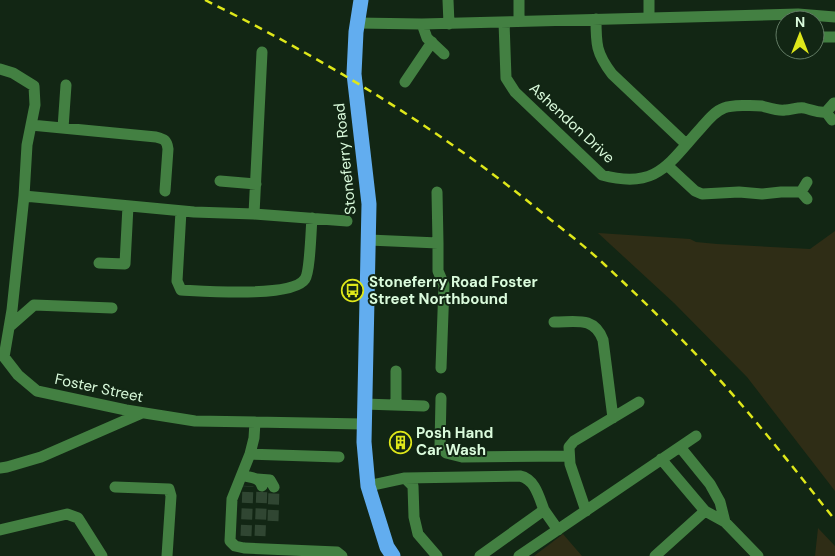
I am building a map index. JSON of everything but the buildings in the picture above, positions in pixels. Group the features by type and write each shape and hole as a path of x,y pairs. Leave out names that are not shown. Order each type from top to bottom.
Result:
{"highway":[{"name":"Stoneferry Road","path":"361,0 354,56 355,90 368,188 369,240 363,424 368,486 388,547 393,556"},
{"name":"Stoneferry Road","path":"380,522 402,556"}],"street":[{"path":"448,0 449,24"},
{"path":"519,0 519,21"},
{"path":"649,0 649,17"},
{"path":"358,23 449,24 649,17 775,17"},
{"path":"596,19 596,45 602,62 612,74 686,144"},
{"name":"Ashendon Drive","path":"504,22 506,78 515,92 602,175 619,180 640,179 668,166 686,144 719,110 726,107 759,106 784,110 802,108 816,113 831,111"},
{"path":"422,24 427,38 444,54"},
{"path":"405,82 432,42"},
{"path":"254,214 262,52"},
{"name":"Foster Street","path":"0,69 13,73 34,86 35,105 27,146 24,196 9,327 2,357 18,375 37,391 142,413 195,421 363,424"},
{"path":"63,128 66,85"},
{"path":"31,125 164,139 168,149 165,190"},
{"path":"668,166 695,191 702,194 739,192 762,194 805,191"},
{"path":"220,181 256,184"},
{"path":"438,192 438,271 444,285 441,368"},
{"path":"24,196 181,211 347,221"},
{"path":"99,263 125,264 128,206"},
{"path":"181,211 177,281 181,290 249,292 299,286 306,278 312,218"},
{"path":"369,240 438,243"},
{"path":"9,327 34,305 112,308"},
{"path":"554,322 590,323 599,330 603,340 613,418"},
{"path":"396,371 396,404"},
{"path":"441,398 440,446 446,453 462,457 569,456"},
{"path":"586,511 570,464 569,447 574,441 639,402"},
{"path":"364,404 424,406"},
{"path":"0,468 41,456 113,427 142,413"},
{"path":"251,480 250,454 254,438 254,422"},
{"path":"519,556 696,436"},
{"path":"680,447 710,484 720,502 725,522"},
{"path":"250,454 339,457"},
{"path":"662,459 706,511 725,522 758,556"},
{"path":"368,486 406,478 462,476 524,477 534,485 544,510 558,530"},
{"path":"406,478 413,486 414,518 418,534 437,556"},
{"path":"274,487 270,480 251,480 232,499 230,541 235,546 246,548 337,552 342,556"},
{"path":"115,487 169,489 171,496 167,556"},
{"path":"480,556 544,510"},
{"path":"655,556 706,511"},
{"path":"0,530 67,514 78,518 102,556"},
{"path":"246,536 246,548"},
{"path":"260,536 260,549"}],"shaded area":[{"path":"835,231 835,491 747,377 674,303 598,233 690,239 696,242 717,244 810,249"},
{"path":"818,528 835,546 835,556 815,556"},
{"path":"563,534 582,556 534,556"}],"tunnel":[{"path":"246,536 248,486"},
{"path":"260,536 262,486"},
{"path":"273,521 274,487"}],"railway":[{"path":"205,0 341,73 427,128 511,188 599,259 668,325 726,387 835,520"}],"place":[{"name":"Stoneferry Road Foster Street Northbound","path":"353,291"},
{"name":"Posh Hand Car Wash","path":"400,442"}]}
